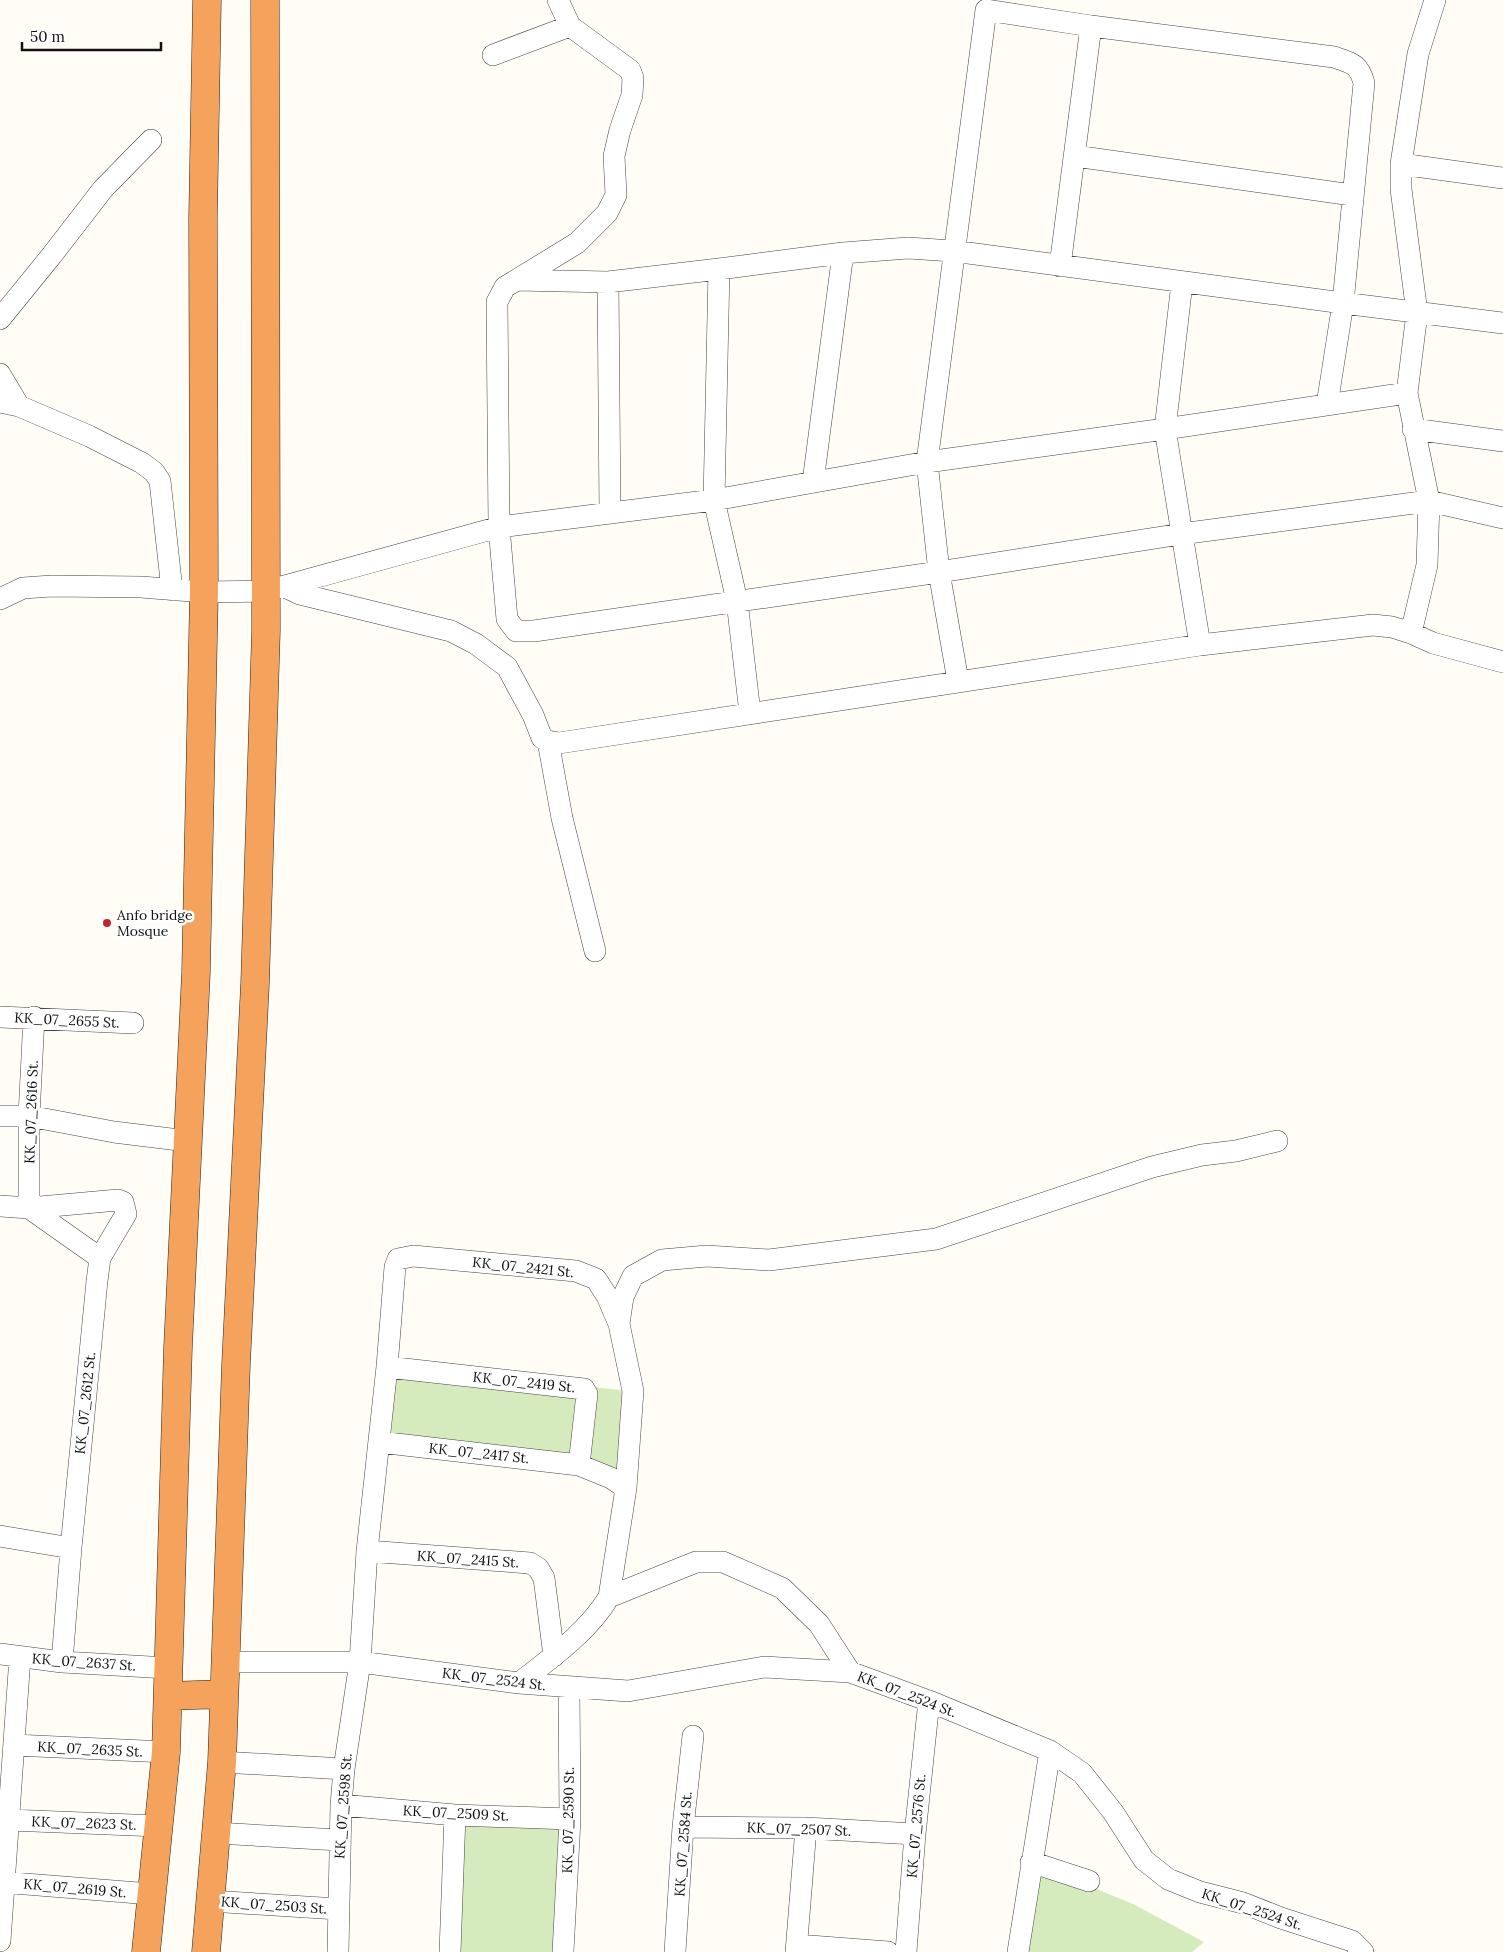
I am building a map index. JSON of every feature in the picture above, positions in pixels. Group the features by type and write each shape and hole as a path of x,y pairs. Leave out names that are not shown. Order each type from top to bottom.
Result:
{"highway":[{"path":"146,1952 166,1752 178,1347 197,902 204,592 203,217 208,0"},
{"path":"206,1952 222,1762 236,1364 260,833 276,589 266,0"},
{"path":"168,1696 224,1694"}],"street":[{"path":"558,0 570,26 630,70 634,78 632,95 620,130 614,156 616,195 607,213 577,243 505,287 497,302 499,527 507,619 516,631 534,632 1181,534 1429,501 1503,518"},
{"path":"1411,633 1427,565 1429,501 1407,393 1417,313 1401,189 1401,164 1418,54 1435,0"},
{"path":"958,681 939,572 926,462 987,5 1091,26 1334,57 1353,63 1361,72 1364,83 1343,303 1327,405"},
{"path":"493,55 570,26"},
{"path":"1060,266 1091,26"},
{"path":"0,319 103,189 151,140"},
{"path":"1075,156 1352,195"},
{"path":"1401,164 1503,178"},
{"path":"516,280 608,282 843,253 908,248 953,251 1503,323"},
{"path":"813,482 843,253"},
{"path":"719,269 714,500 737,601 750,713"},
{"path":"608,282 610,513"},
{"path":"1182,282 1165,429 1200,645"},
{"path":"0,374 9,404 89,436 142,463 154,472 160,481 172,590"},
{"path":"0,599 23,588 52,586 141,587 204,592 276,589 499,527 714,500 926,462 1407,393"},
{"path":"1413,429 1503,441"},
{"path":"276,589 450,632 476,644 507,667 542,738 548,741 560,742 1200,645 1373,625 1392,627 1411,633 1432,644 1503,662"},
{"path":"548,741 562,818 595,951"},
{"name":"KK_07_2655 St.","path":"0,1017 34,1017 133,1023"},
{"name":"KK_07_2616 St.","path":"29,1208 29,1116 34,1017"},
{"path":"0,1116 29,1116 114,1132 188,1141"},
{"path":"519,1683 554,1656 600,1613 609,1597 626,1488 633,1391 619,1324 623,1297 634,1276 662,1260 707,1256 769,1260 936,1239 1152,1167 1202,1155 1236,1151 1276,1141"},
{"name":"KK_07_2612 St.","path":"29,1208 118,1200 125,1206 126,1214 100,1258 71,1548 62,1662"},
{"path":"0,1206 29,1208 100,1258"},
{"name":"KK_07_2421 St.","path":"398,1259 413,1256 576,1272 596,1280 607,1296 619,1324"},
{"name":"KK_07_2598 St.","path":"338,1952 339,1840 344,1769 360,1662 367,1551 387,1367 395,1267 398,1259"},
{"name":"KK_07_2419 St.","path":"387,1367 584,1389 587,1394 579,1465"},
{"name":"KK_07_2417 St.","path":"379,1442 579,1465 604,1474 626,1488"},
{"path":"0,1536 71,1548"},
{"name":"KK_07_2415 St.","path":"367,1551 530,1563 538,1568 544,1578 554,1656"},
{"path":"609,1597 696,1562 722,1562 782,1588 818,1624 850,1672"},
{"path":"0,1941 2,1882 9,1820 6,1783 14,1745 10,1656"},
{"name":"KK_07_2637 St.","path":"10,1656 62,1662 168,1668"},
{"name":"KK_07_2524 St.","path":"225,1662 360,1662 519,1683 628,1691 764,1667 850,1672 929,1701 1050,1751 1082,1773 1114,1812 1144,1860 1168,1879 1200,1892 1244,1903 1352,1948"},
{"name":"KK_07_2590 St.","path":"563,1952 570,1819 569,1688"},
{"name":"KK_07_2576 St.","path":"906,1952 915,1834 929,1701"},
{"name":"KK_07_2584 St.","path":"675,1952 683,1827 692,1736"},
{"name":"KK_07_2635 St.","path":"14,1745 166,1752"},
{"path":"1018,1952 1050,1751"},
{"path":"222,1762 344,1769"},
{"name":"KK_07_2509 St.","path":"341,1805 455,1815 570,1819"},
{"path":"450,1952 455,1815"},
{"name":"KK_07_2623 St.","path":"9,1820 158,1826"},
{"name":"KK_07_2507 St.","path":"683,1827 806,1828 915,1834"},
{"path":"806,1828 797,1949 888,1952"},
{"path":"216,1833 339,1840"},
{"path":"1031,1862 1089,1881"},
{"name":"KK_07_2619 St.","path":"2,1882 151,1894"},
{"name":"KK_07_2503 St.","path":"210,1901 338,1909"}],"green space":[{"path":"388,1364 637,1392 628,1472 378,1441"},
{"path":"455,1815 570,1819 563,1952 450,1952"},
{"path":"1031,1862 1133,1904 1204,1942 1192,1952 1018,1952"}],"place":[{"name":"Anfo bridge Mosque","path":"107,923"}]}
